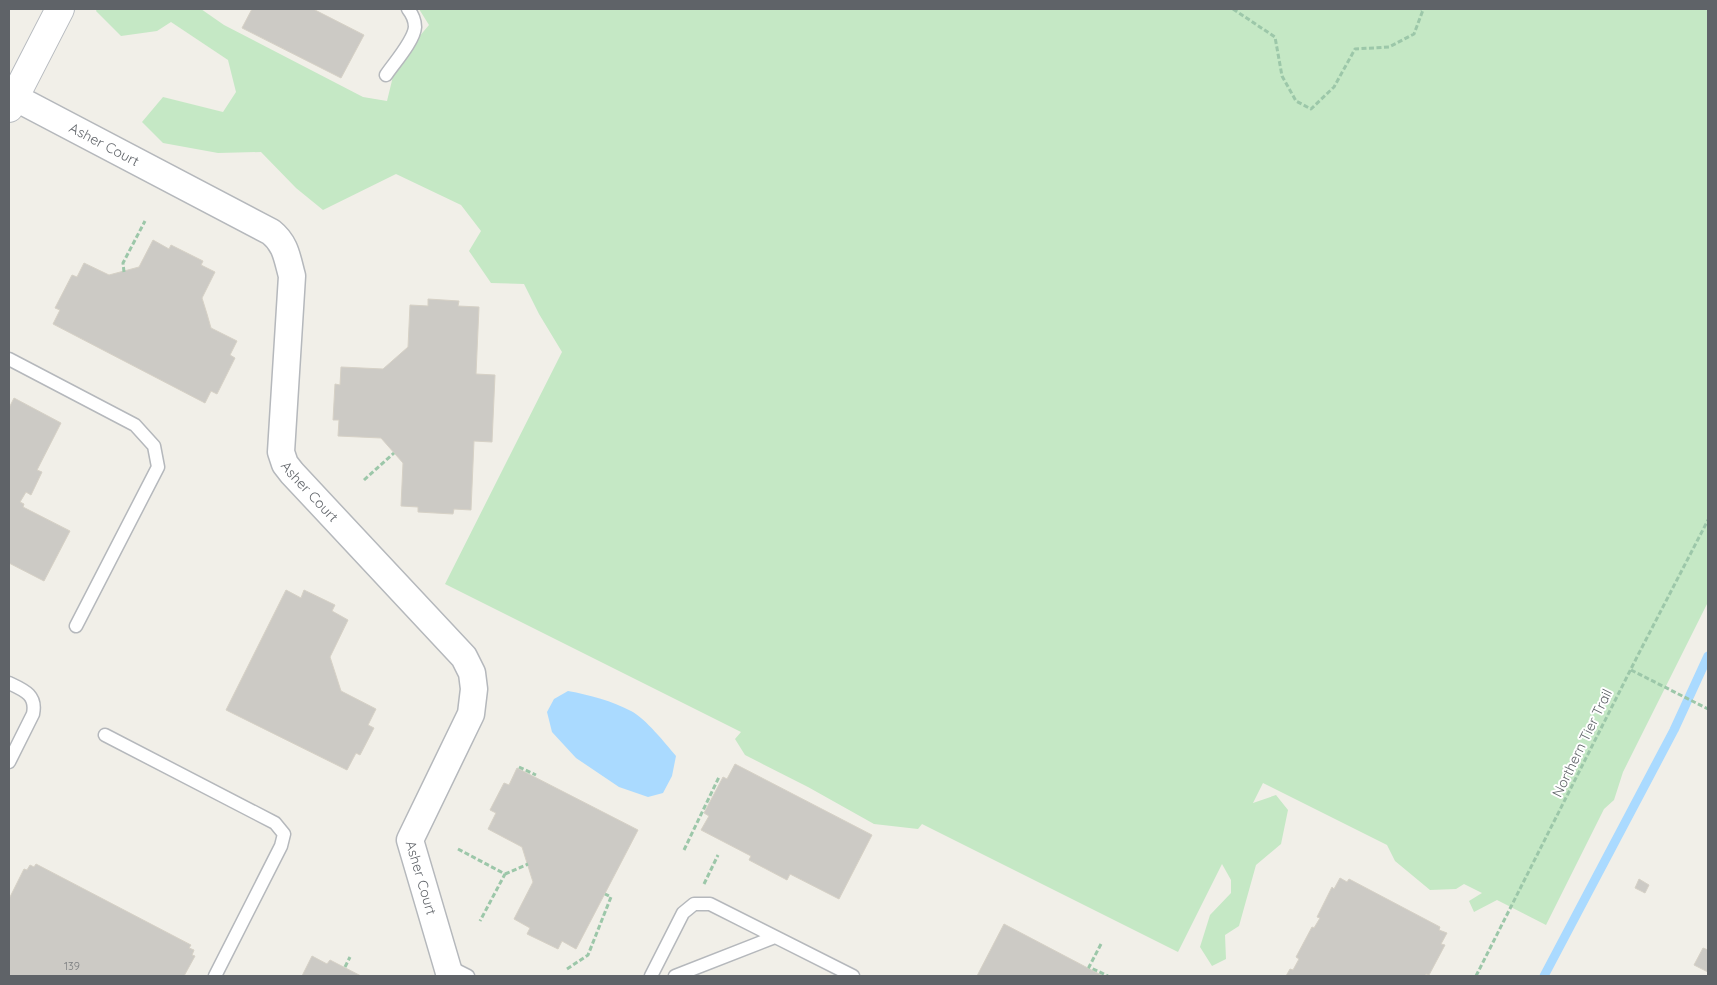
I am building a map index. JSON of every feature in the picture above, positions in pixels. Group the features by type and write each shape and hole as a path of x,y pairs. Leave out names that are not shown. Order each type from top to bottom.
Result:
{"main road":[{"path":"11,102 60,9"}],"street":[{"name":"Asher Court","path":"11,102 271,232 280,239 292,276 281,452 285,464 464,657 472,673 474,689 471,714 410,840 455,973"}],"lane":[{"path":"386,75 411,39 415,28 413,17 408,9"},
{"path":"9,359 135,425 154,446 158,467 76,626"},
{"path":"9,683 25,691 32,698 35,706 33,714 9,762"},
{"path":"105,735 276,823 284,834 281,846 215,976"},
{"path":"651,976 683,913 694,904 710,904 853,976"},
{"path":"675,976 775,937"}],"path":[{"path":"1233,9 1254,21 1275,37 1282,76 1296,101 1311,110 1334,87 1355,49 1389,47 1414,34 1423,10 1421,9"},
{"path":"124,272 123,263 145,221"},
{"path":"364,480 394,453"},
{"name":"Northern Tier Trail","path":"1476,976 1708,520"},
{"path":"1631,670 1708,709"},
{"path":"519,767 536,775"},
{"path":"684,850 719,777"},
{"path":"458,848 505,874"},
{"path":"694,904 718,855"},
{"path":"480,921 505,874 528,864"},
{"path":"567,969 588,955 611,897 605,894"},
{"path":"1101,944 1089,966 1108,976"},
{"path":"345,968 350,957"}],"green space":[{"path":"97,9 201,9 224,25 363,97 387,101 396,64 429,25 419,9 1708,9 1708,602 1623,772 1614,800 1604,809 1546,925 1497,900 1474,912 1469,901 1482,893 1464,884 1456,889 1430,890 1395,861 1387,845 1263,783 1253,803 1276,795 1288,810 1281,844 1256,865 1239,926 1225,935 1226,959 1212,966 1200,947 1210,915 1231,893 1231,880 1222,864 1178,952 922,824 918,829 874,824 745,755 735,739 741,732 445,584 562,352 539,314 524,284 491,283 469,251 481,231 461,205 396,174 323,210 296,188 261,152 218,153 163,143 142,122 163,97 223,112 236,92 228,60 171,22 157,31 121,36 96,11"}],"water":[{"path":"568,691 584,694 624,707 643,719 676,756 672,776 663,793 648,797 619,787 576,758 552,732 547,712 554,699"}],"building":[{"path":"252,9 313,9 364,35 341,78 242,28"},
{"path":"153,240 169,249 171,245 203,261 201,265 215,272 202,298 211,328 237,341 230,355 235,358 217,394 211,391 205,403 53,324 60,310 55,308 72,275 77,277 84,263 109,275 139,267"},
{"path":"428,299 459,301 458,306 479,307 476,374 495,375 492,442 474,441 471,510 454,509 453,514 418,512 418,507 401,506 403,463 381,438 338,436 339,420 333,420 335,384 340,385 341,367 383,369 408,347 410,305 428,306"},
{"path":"14,398 61,423 37,470 42,472 31,495 26,492 20,502 24,504 23,507 70,531 44,581 9,563 9,408"},
{"path":"286,590 301,598 304,590 335,605 332,611 348,620 330,657 341,691 376,709 368,725 374,728 360,755 356,753 347,770 226,710"},
{"path":"735,764 872,835 839,899 790,874 787,880 749,860 751,856 701,830 709,816 704,813 723,777 727,779"},
{"path":"517,768 638,830 576,949 562,941 558,949 527,934 530,928 514,919 533,882 522,847 488,829 496,813 490,810 504,783 509,785"},
{"path":"36,864 191,945 189,948 194,950 192,955 195,956 184,976 9,976 9,899 24,869 27,870 30,865 34,867"},
{"path":"1340,878 1347,882 1349,879 1440,927 1439,930 1447,933 1441,944 1445,945 1429,975 1286,976 1290,969 1293,970 1299,959 1296,957 1312,927 1314,928 1320,918 1317,917 1332,887 1334,889"},
{"path":"1639,879 1649,885 1645,893 1635,888"},
{"path":"1004,924 1103,976 977,976"},
{"path":"1703,948 1708,950 1708,972 1694,965"},
{"path":"312,956 327,964 330,960 361,976 302,976"}],"waterway":[{"path":"1544,976 1674,730 1708,656"}]}
